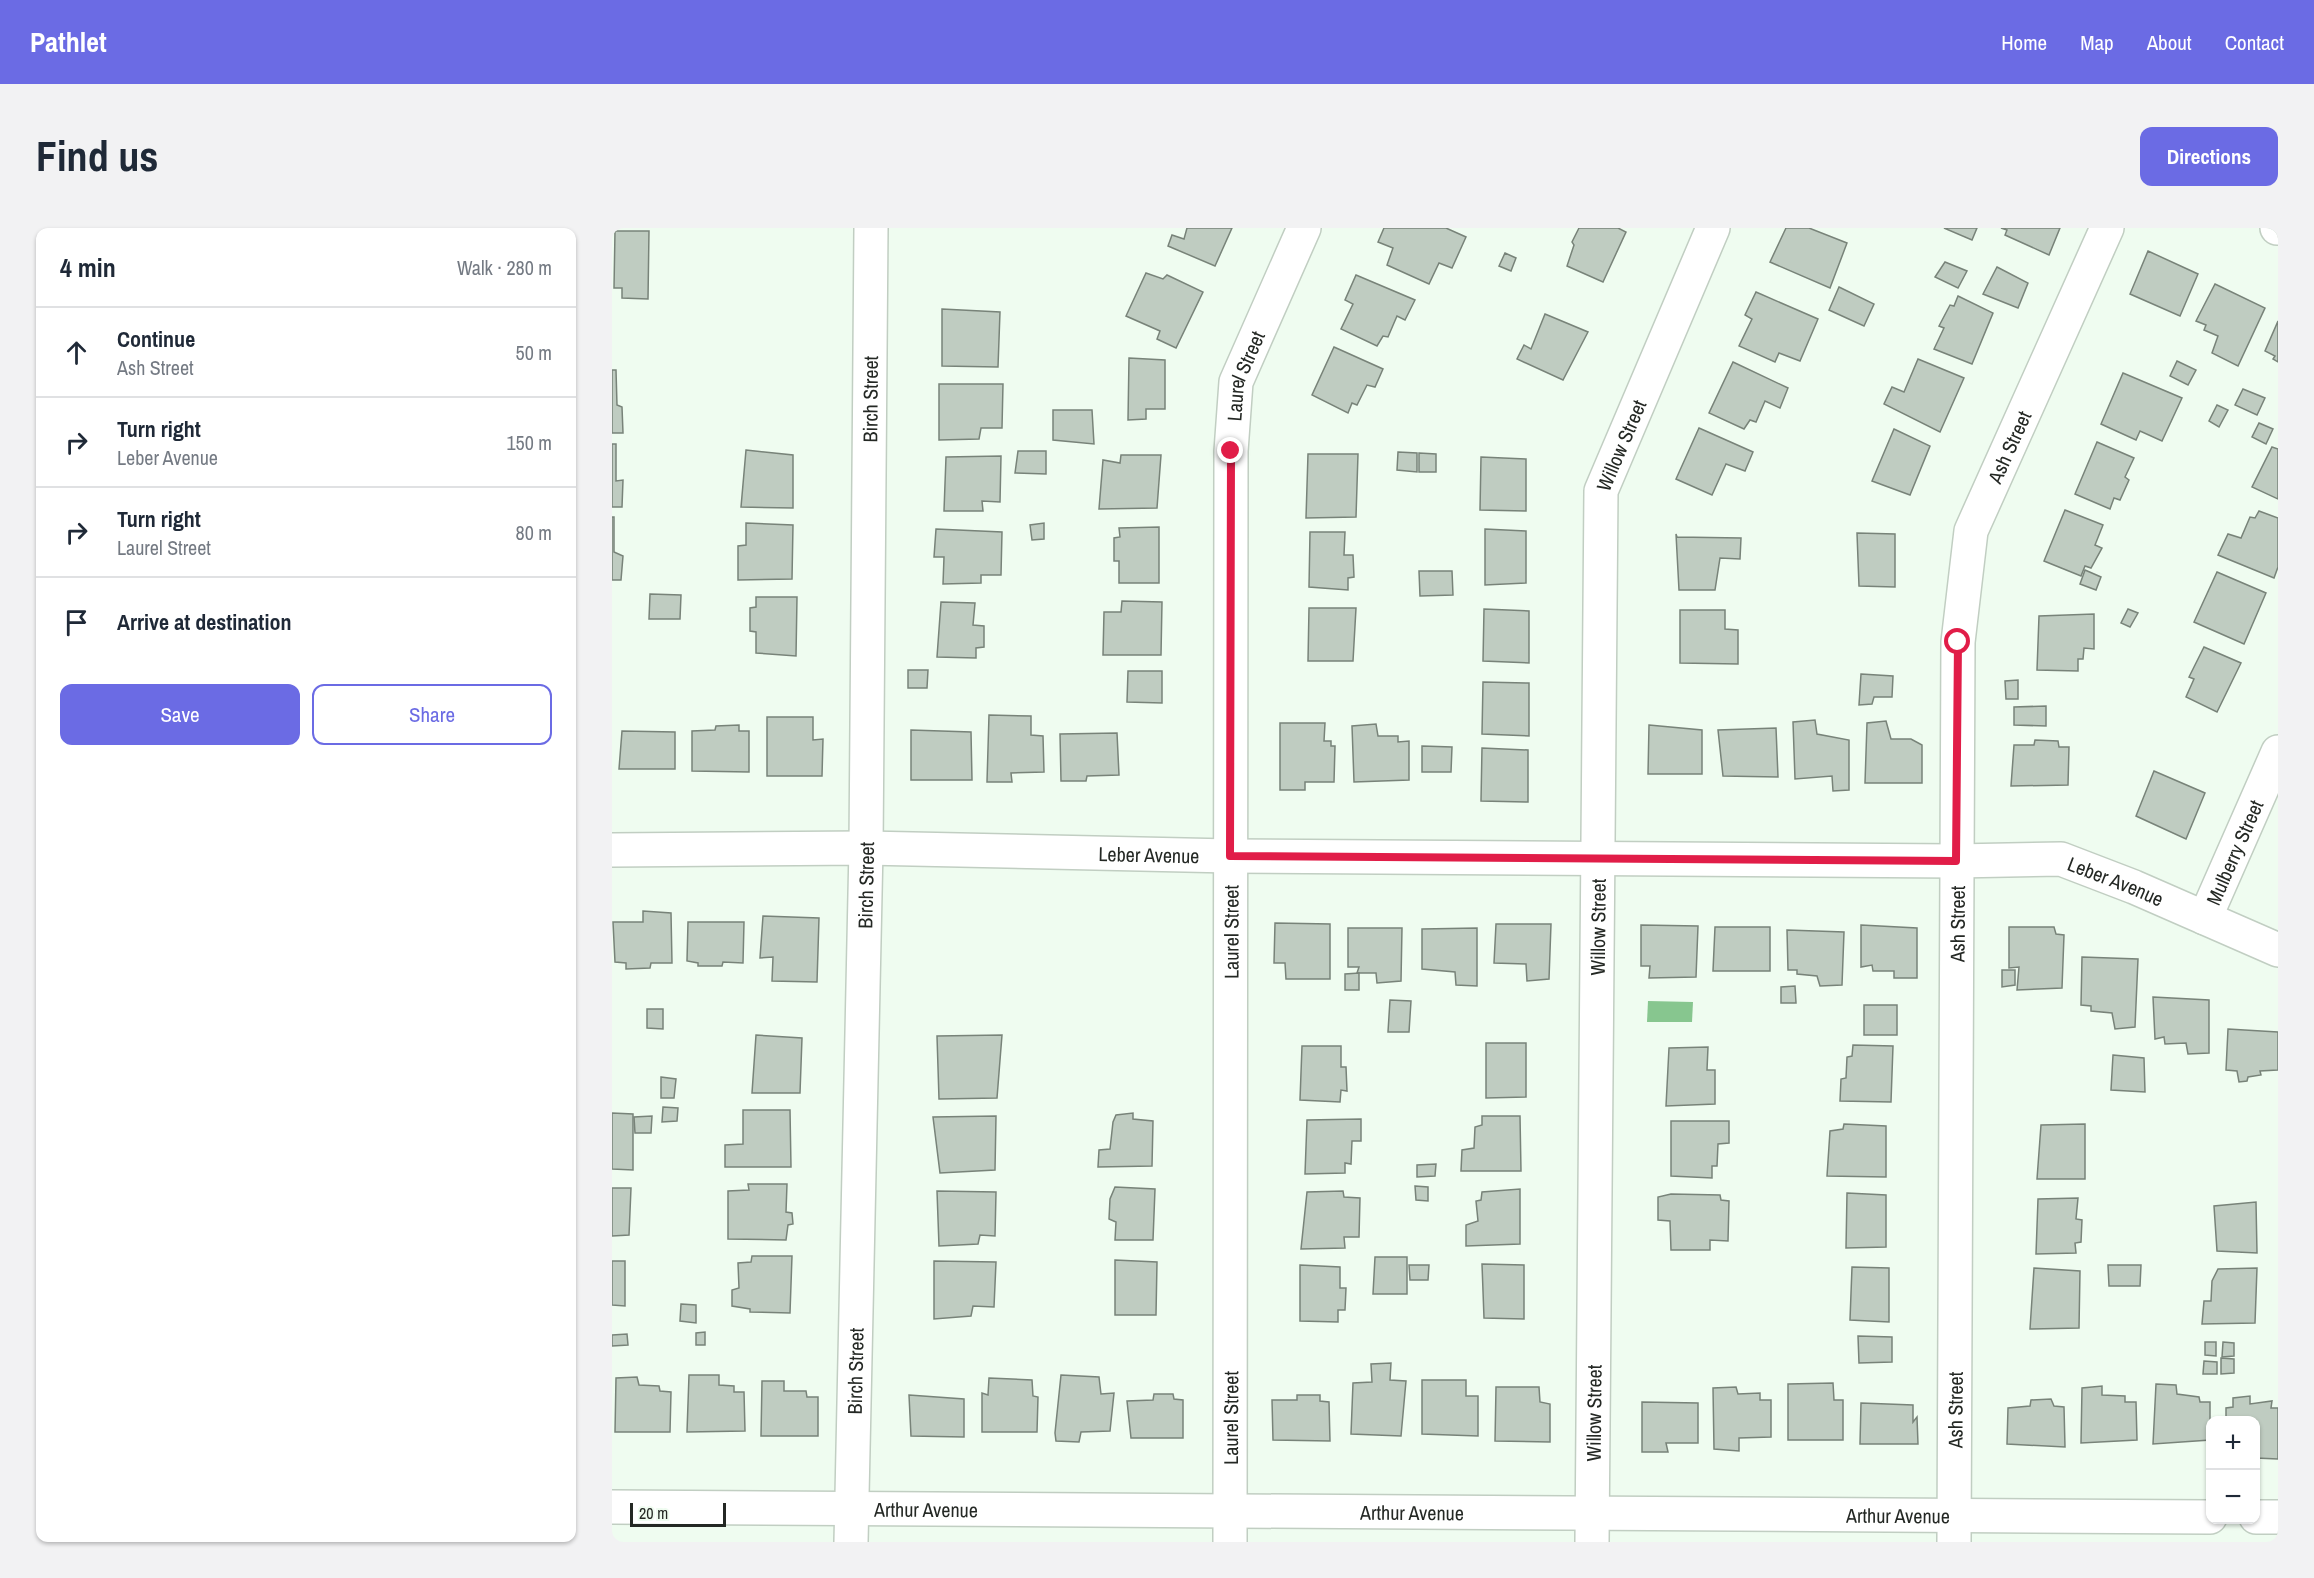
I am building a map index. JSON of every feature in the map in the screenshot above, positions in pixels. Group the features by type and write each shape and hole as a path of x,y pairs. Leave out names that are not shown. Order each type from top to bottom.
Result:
{"street":[{"name":"Birch Street","path":"851,1542 866,848 871,228"},
{"name":"Laurel Street","path":"1230,1527 1231,451 1236,382 1304,228"},
{"name":"Willow Street","path":"1592,1527 1596,858 1601,490 1713,228"},
{"name":"Ash Street","path":"1954,1529 1958,642 1971,531 2107,228"},
{"name":"Mulberry Street","path":"2205,918 2278,752"},
{"name":"Leber Avenue","path":"612,850 866,848 1230,856 1956,861 2061,859 2278,950"},
{"name":"Arthur Avenue","path":"612,1508 851,1509 1230,1527 1954,1529 2206,1517"},
{"path":"2260,1517 2278,1517"}],"shaded area":[{"path":"1648,1001 1693,1002 1692,1022 1647,1022"}],"building":[{"path":"1187,228 1232,228 1215,266 1168,246 1172,235 1184,239"},
{"path":"1384,228 1446,228 1466,237 1452,268 1439,263 1429,284 1387,265 1393,248 1378,242"},
{"path":"1579,228 1618,228 1626,232 1603,282 1567,266 1574,245 1572,242"},
{"path":"1786,228 1809,228 1847,243 1830,288 1770,262"},
{"path":"1944,228 1977,228 1972,240"},
{"path":"2001,228 2060,228 2049,255 2005,235 2007,230"},
{"path":"615,231 649,231 648,299 622,298 622,288 614,288"},
{"path":"2148,251 2198,274 2180,316 2130,294"},
{"path":"1505,253 1516,258 1511,271 1499,266"},
{"path":"1945,262 1967,271 1958,288 1935,277"},
{"path":"1997,267 2028,283 2018,308 1983,294"},
{"path":"1146,273 1163,279 1167,275 1203,292 1176,348 1157,339 1160,331 1126,316"},
{"path":"1356,275 1415,300 1405,320 1397,316 1388,337 1383,336 1377,346 1341,329 1353,304 1345,300"},
{"path":"2215,284 2265,308 2238,366 2212,353 2218,336 2204,330 2206,325 2196,321"},
{"path":"1839,287 1874,304 1864,326 1829,310"},
{"path":"1756,292 1818,319 1800,361 1779,353 1775,362 1739,346 1752,319 1745,315"},
{"path":"1958,296 1993,313 1972,364 1934,349 1944,328 1939,326 1950,305 1954,306"},
{"path":"942,309 1000,312 998,367 942,366"},
{"path":"1545,314 1588,332 1563,380 1517,359 1524,345 1531,349"},
{"path":"2278,321 2278,362 2273,359 2275,356 2265,351"},
{"path":"1334,347 1383,369 1375,387 1367,385 1357,405 1352,403 1348,413 1312,395"},
{"path":"1129,358 1165,360 1165,409 1146,409 1146,419 1128,420"},
{"path":"1918,359 1964,378 1940,432 1884,404 1892,387 1904,392"},
{"path":"2177,361 2196,370 2188,385 2170,376"},
{"path":"1733,362 1788,388 1780,408 1765,401 1756,422 1750,420 1744,429 1709,413"},
{"path":"612,370 616,370 617,405 622,407 623,433 612,433"},
{"path":"2123,373 2182,398 2162,441 2140,431 2136,440 2101,424"},
{"path":"939,384 1003,384 1002,428 981,428 979,439 939,440"},
{"path":"2243,389 2265,398 2257,415 2235,405"},
{"path":"2217,405 2228,410 2219,427 2209,421"},
{"path":"1053,410 1092,410 1094,444 1053,440"},
{"path":"2259,423 2273,429 2266,444 2252,437"},
{"path":"1699,428 1753,452 1745,471 1726,464 1712,495 1676,479"},
{"path":"1894,429 1930,446 1910,495 1872,481"},
{"path":"2097,442 2134,458 2125,477 2129,480 2120,500 2114,498 2110,509 2075,494"},
{"path":"612,444 616,444 616,481 623,480 622,507 612,507"},
{"path":"2272,447 2278,449 2278,499 2252,487"},
{"path":"746,450 793,455 793,508 741,507"},
{"path":"1018,451 1046,451 1046,474 1015,473"},
{"path":"1398,452 1417,453 1417,472 1397,470"},
{"path":"1419,453 1436,454 1436,472 1419,472"},
{"path":"1308,454 1358,454 1356,517 1306,518"},
{"path":"1121,455 1161,455 1157,508 1099,509 1103,460 1120,463"},
{"path":"1001,456 1000,502 982,501 983,511 944,511 946,457"},
{"path":"1481,457 1526,459 1526,511 1480,510"},
{"path":"2065,510 2103,525 2095,545 2102,548 2091,568 2085,566 2081,576 2044,561"},
{"path":"2259,511 2278,518 2278,567 2274,578 2218,555 2228,534 2241,538 2250,517 2255,518"},
{"path":"612,517 614,517 614,552 623,556 621,580 612,580"},
{"path":"746,523 793,525 792,579 738,580 738,546 746,545"},
{"path":"1044,523 1044,539 1032,540 1030,525"},
{"path":"1159,527 1159,583 1119,583 1119,561 1114,561 1114,538 1120,537 1119,528"},
{"path":"936,529 1002,532 1001,575 981,575 981,583 943,584 944,557 934,557"},
{"path":"1485,529 1526,531 1526,583 1485,585"},
{"path":"1310,532 1345,532 1344,555 1353,555 1354,577 1348,578 1348,590 1309,587"},
{"path":"1857,533 1895,534 1895,587 1859,586"},
{"path":"1676,534 1677,537 1741,538 1740,559 1720,558 1715,590 1679,590"},
{"path":"2085,570 2101,577 2096,590 2080,584"},
{"path":"1419,571 1452,571 1453,595 1420,596"},
{"path":"2217,572 2266,593 2244,644 2194,622"},
{"path":"650,594 681,595 680,619 649,619"},
{"path":"756,597 797,597 796,656 756,653 756,632 750,631 750,608 756,607"},
{"path":"1122,601 1162,602 1161,655 1103,655 1104,612 1121,612"},
{"path":"941,602 975,603 973,625 984,626 984,647 976,648 976,658 937,657"},
{"path":"1309,608 1356,608 1353,661 1308,661"},
{"path":"1484,609 1529,611 1529,663 1483,661"},
{"path":"2128,609 2138,613 2130,627 2121,623"},
{"path":"1680,610 1725,610 1725,629 1738,630 1738,664 1680,663"},
{"path":"2094,614 2094,649 2084,648 2083,659 2078,659 2078,671 2037,670 2039,616"},
{"path":"2204,647 2241,663 2217,712 2186,697 2194,679 2189,677"},
{"path":"908,670 928,670 927,688 908,688"},
{"path":"1128,671 1162,671 1162,703 1127,702"},
{"path":"1861,674 1893,676 1892,697 1874,697 1872,704 1859,705"},
{"path":"2018,680 2018,699 2006,699 2005,681"},
{"path":"1483,682 1529,683 1529,736 1482,734"},
{"path":"2046,706 2046,726 2014,725 2014,707"},
{"path":"989,715 1031,716 1031,735 1043,736 1044,772 1011,773 1012,782 987,782"},
{"path":"767,717 813,717 813,740 823,739 822,776 767,776"},
{"path":"1815,720 1817,734 1849,740 1849,790 1833,791 1832,776 1795,779 1793,722"},
{"path":"1886,721 1891,739 1911,739 1922,745 1922,783 1865,783 1867,723"},
{"path":"1280,723 1325,723 1324,741 1331,741 1331,746 1335,746 1334,782 1305,782 1305,790 1280,790"},
{"path":"1376,724 1378,736 1398,736 1398,742 1409,741 1409,780 1354,782 1352,726"},
{"path":"739,725 739,731 749,731 749,772 692,771 692,731 715,730 716,726"},
{"path":"1649,725 1702,730 1702,774 1648,774"},
{"path":"1776,728 1778,777 1723,776 1718,730"},
{"path":"911,730 971,732 972,780 911,780"},
{"path":"622,731 675,732 675,769 619,769"},
{"path":"1117,733 1119,775 1087,776 1086,781 1061,781 1060,734"},
{"path":"2035,740 2058,741 2059,747 2069,747 2068,785 2011,786 2014,745 2034,745"},
{"path":"1422,746 1452,747 1451,772 1422,772"},
{"path":"1482,748 1528,750 1528,802 1481,801"},
{"path":"2154,771 2205,793 2186,839 2136,816"},
{"path":"643,911 671,913 672,963 651,963 650,968 626,969 626,963 615,962 613,922 643,922"},
{"path":"763,916 819,918 817,982 772,981 773,957 760,958"},
{"path":"688,922 744,922 743,963 723,962 722,966 698,966 698,963 687,961"},
{"path":"1275,923 1330,924 1330,979 1286,979 1285,963 1274,963"},
{"path":"1496,924 1551,924 1549,979 1527,981 1526,964 1494,963"},
{"path":"1641,925 1698,926 1696,977 1649,978 1650,966 1641,966"},
{"path":"1861,925 1917,928 1917,978 1894,978 1894,971 1873,971 1872,965 1861,967"},
{"path":"1715,927 1770,927 1770,971 1713,971"},
{"path":"2009,927 2054,927 2056,934 2064,935 2062,988 2017,990 2019,967 2009,968"},
{"path":"1348,928 1402,928 1401,981 1377,983 1376,973 1357,973 1359,967 1348,967"},
{"path":"1477,928 1477,986 1456,985 1455,972 1422,969 1422,929"},
{"path":"1787,930 1844,932 1842,985 1820,986 1817,976 1797,974 1797,970 1788,970"},
{"path":"2082,957 2138,959 2135,1027 2115,1029 2112,1013 2091,1011 2091,1006 2081,1005"},
{"path":"2002,970 2015,970 2015,985 2002,987"},
{"path":"1359,973 1359,990 1345,990 1345,974"},
{"path":"1795,986 1796,1003 1781,1003 1781,987"},
{"path":"2153,997 2209,1000 2209,1053 2188,1054 2186,1043 2165,1044 2164,1037 2155,1039"},
{"path":"1390,1000 1411,1001 1409,1032 1388,1032"},
{"path":"1864,1005 1897,1005 1897,1035 1864,1035"},
{"path":"647,1009 663,1009 663,1029 647,1028"},
{"path":"2228,1029 2278,1032 2278,1070 2260,1071 2261,1075 2248,1077 2247,1081 2239,1082 2237,1071 2226,1070"},
{"path":"756,1035 802,1038 800,1093 752,1093"},
{"path":"1002,1035 997,1098 939,1099 937,1036"},
{"path":"1486,1043 1526,1043 1526,1097 1486,1098"},
{"path":"1853,1045 1893,1046 1891,1102 1840,1101 1841,1079 1846,1078 1847,1057 1852,1056"},
{"path":"1302,1046 1341,1046 1341,1067 1346,1067 1347,1091 1341,1090 1340,1102 1300,1100"},
{"path":"1708,1047 1707,1070 1715,1070 1715,1104 1666,1106 1669,1048"},
{"path":"2113,1055 2144,1058 2145,1092 2111,1090"},
{"path":"661,1077 676,1079 674,1098 661,1098"},
{"path":"663,1107 678,1108 677,1121 662,1122"},
{"path":"743,1110 790,1110 791,1167 725,1167 725,1145 743,1144"},
{"path":"612,1113 633,1114 633,1170 612,1169"},
{"path":"1133,1113 1133,1119 1153,1121 1152,1166 1098,1167 1099,1150 1110,1149 1116,1115"},
{"path":"652,1116 651,1133 635,1133 634,1117"},
{"path":"996,1116 995,1170 940,1173 933,1117"},
{"path":"1482,1116 1520,1116 1521,1171 1461,1171 1462,1150 1474,1148 1475,1127 1482,1125"},
{"path":"1361,1119 1361,1141 1352,1141 1351,1164 1345,1163 1345,1173 1305,1174 1307,1120"},
{"path":"1671,1121 1729,1121 1729,1143 1718,1144 1717,1166 1712,1166 1712,1178 1671,1176"},
{"path":"1844,1124 1886,1126 1886,1177 1827,1176 1830,1131 1843,1129"},
{"path":"2085,1124 2085,1179 2037,1179 2041,1125"},
{"path":"1436,1164 1435,1176 1417,1177 1417,1165"},
{"path":"748,1184 787,1184 786,1212 792,1213 793,1224 788,1225 786,1240 728,1239 728,1191 749,1190"},
{"path":"1415,1186 1428,1187 1428,1201 1416,1200"},
{"path":"1115,1187 1155,1189 1153,1240 1115,1240 1116,1222 1109,1219 1110,1199"},
{"path":"612,1188 631,1188 629,1235 612,1236"},
{"path":"1520,1189 1520,1244 1466,1246 1466,1225 1478,1221 1476,1201 1481,1200 1482,1192"},
{"path":"937,1191 996,1192 995,1236 980,1235 978,1244 939,1246"},
{"path":"1343,1191 1344,1197 1360,1198 1359,1237 1344,1237 1345,1248 1301,1249 1307,1192"},
{"path":"1847,1193 1886,1195 1886,1247 1846,1248"},
{"path":"1671,1194 1720,1195 1721,1200 1729,1201 1728,1241 1710,1240 1710,1250 1671,1250 1670,1221 1658,1220 1658,1197"},
{"path":"2078,1198 2076,1219 2082,1220 2081,1242 2075,1243 2076,1253 2036,1254 2038,1199"},
{"path":"2256,1202 2257,1253 2217,1251 2214,1206"},
{"path":"752,1256 792,1256 790,1313 750,1312 750,1309 732,1306 732,1290 739,1288 738,1263 751,1262"},
{"path":"1375,1257 1407,1257 1407,1294 1373,1294"},
{"path":"1115,1260 1157,1262 1156,1315 1115,1315"},
{"path":"612,1261 625,1261 625,1306 612,1305"},
{"path":"934,1261 996,1262 994,1307 973,1306 971,1316 934,1319"},
{"path":"1482,1264 1524,1265 1524,1319 1484,1318"},
{"path":"1300,1265 1340,1267 1340,1288 1346,1288 1345,1310 1338,1310 1338,1322 1300,1321"},
{"path":"1409,1265 1429,1265 1428,1280 1410,1280"},
{"path":"2108,1265 2141,1265 2140,1286 2109,1286"},
{"path":"1852,1267 1889,1268 1889,1322 1850,1320"},
{"path":"2034,1268 2080,1271 2079,1328 2030,1329"},
{"path":"2257,1268 2255,1323 2202,1324 2204,1301 2211,1301 2212,1281 2218,1269"},
{"path":"681,1304 696,1305 696,1323 680,1321"},
{"path":"705,1332 705,1345 696,1345 696,1333"},
{"path":"627,1334 628,1345 612,1346 612,1335"},
{"path":"1858,1336 1892,1337 1892,1362 1859,1363"},
{"path":"2205,1342 2216,1342 2216,1356 2205,1355"},
{"path":"2223,1342 2234,1343 2234,1356 2222,1357"},
{"path":"2221,1358 2234,1359 2234,1373 2221,1374"},
{"path":"2204,1361 2217,1362 2217,1374 2203,1374"},
{"path":"1391,1363 1390,1380 1406,1381 1401,1436 1351,1434 1353,1383 1372,1382 1371,1364"},
{"path":"689,1375 719,1375 719,1385 734,1386 734,1392 744,1392 745,1431 687,1432"},
{"path":"1061,1375 1099,1377 1101,1394 1114,1393 1110,1431 1081,1432 1079,1442 1056,1441"},
{"path":"637,1377 639,1385 659,1386 660,1391 671,1392 670,1432 615,1432 616,1378"},
{"path":"989,1378 1032,1380 1033,1396 1038,1397 1037,1432 982,1432 982,1393 988,1395"},
{"path":"1422,1380 1466,1380 1466,1396 1478,1396 1478,1436 1422,1434"},
{"path":"762,1381 784,1381 784,1391 806,1391 807,1397 818,1397 818,1436 761,1436"},
{"path":"1833,1383 1834,1400 1843,1400 1843,1440 1788,1440 1788,1384"},
{"path":"2156,1384 2176,1385 2177,1394 2199,1397 2200,1402 2210,1402 2210,1416 2206,1416 2206,1440 2153,1444"},
{"path":"2102,1386 2102,1395 2125,1396 2125,1402 2136,1402 2137,1440 2081,1443 2082,1388"},
{"path":"1496,1387 1539,1387 1540,1402 1550,1404 1550,1442 1495,1441"},
{"path":"1736,1387 1738,1394 1760,1393 1760,1400 1771,1400 1771,1437 1739,1438 1739,1451 1714,1449 1713,1388"},
{"path":"1154,1394 1173,1394 1174,1399 1183,1400 1183,1438 1131,1438 1127,1401 1153,1400"},
{"path":"909,1395 964,1399 964,1437 911,1436"},
{"path":"1297,1395 1320,1395 1320,1401 1329,1402 1330,1441 1273,1440 1272,1400 1297,1400"},
{"path":"2250,1396 2250,1404 2272,1401 2271,1408 2278,1408 2278,1459 2260,1458 2260,1416 2226,1416 2226,1408 2233,1407 2233,1398"},
{"path":"2051,1399 2054,1406 2064,1407 2065,1447 2007,1444 2008,1408 2030,1406 2031,1400"},
{"path":"1642,1402 1698,1403 1698,1443 1666,1443 1668,1452 1642,1452"},
{"path":"1861,1403 1913,1405 1913,1422 1917,1417 1918,1444 1860,1444"}],"route":[{"path":"1231,451 1230,856 1956,861 1958,642"}]}
